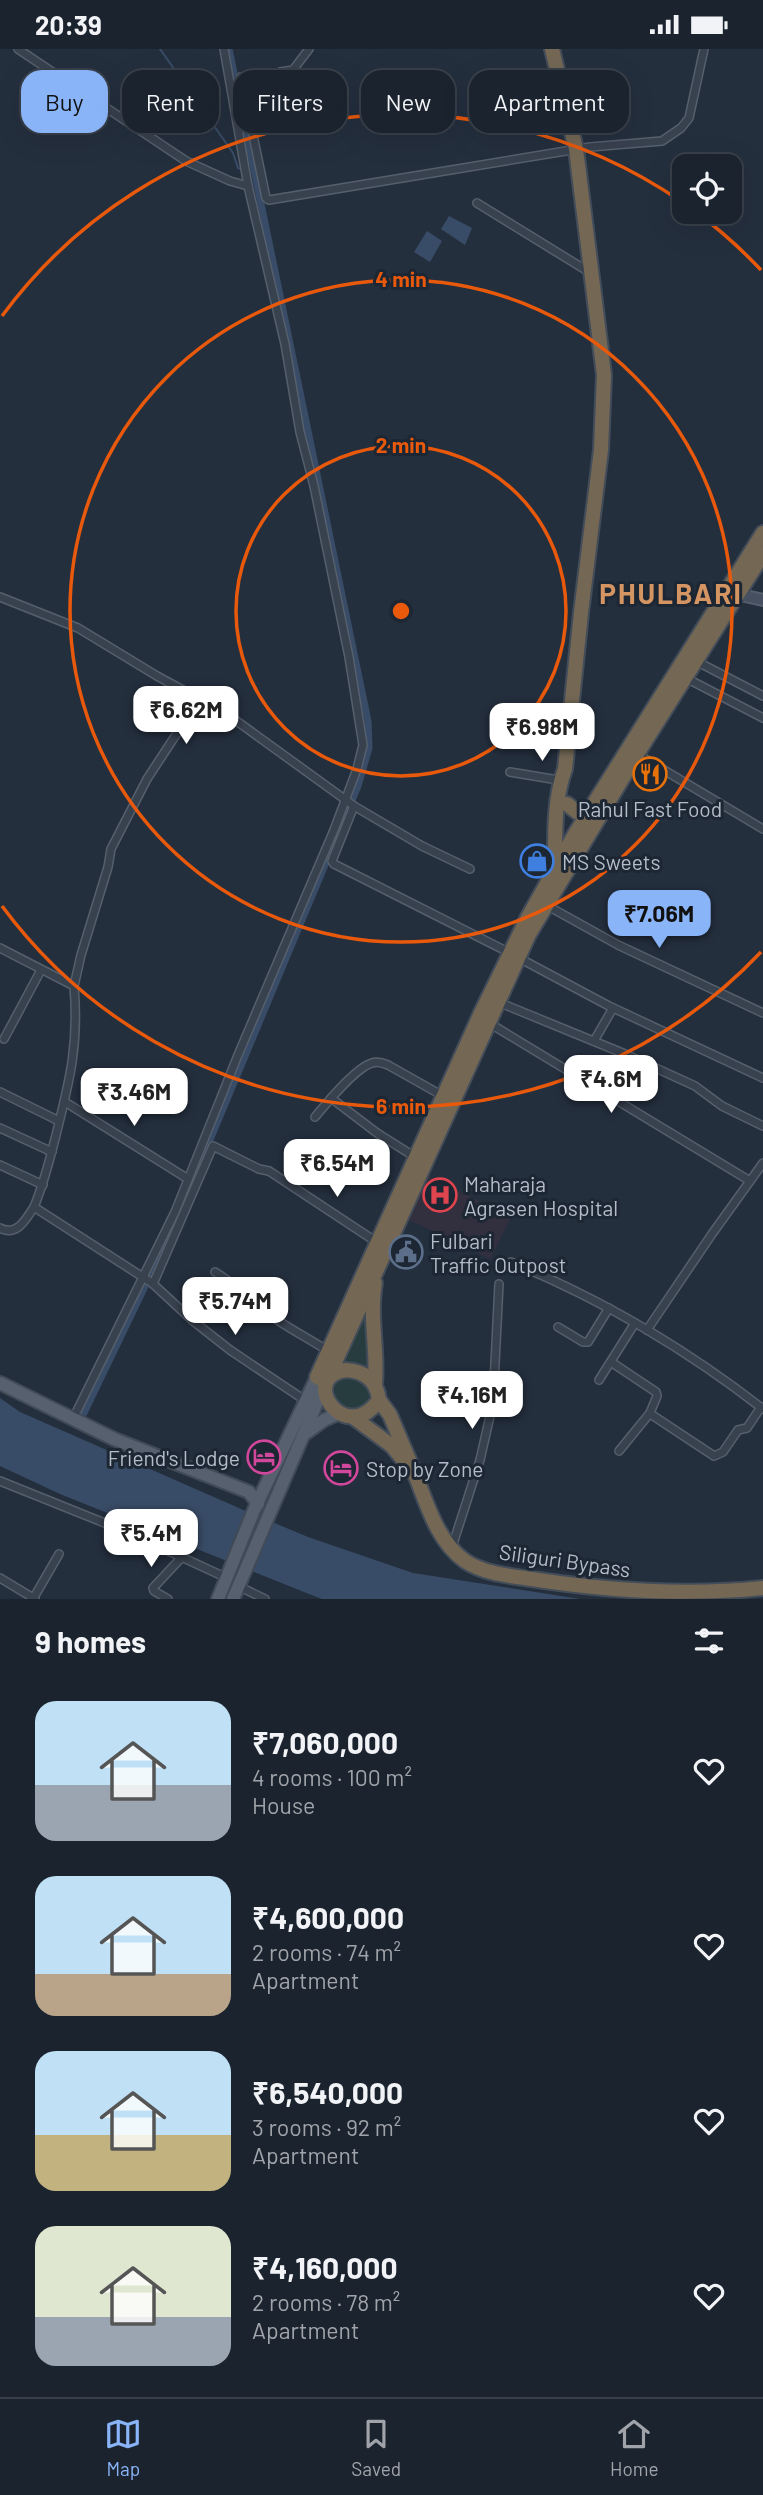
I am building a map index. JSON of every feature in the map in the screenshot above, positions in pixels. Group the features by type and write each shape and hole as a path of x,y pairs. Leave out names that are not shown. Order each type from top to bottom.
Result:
{"highway":[{"path":"552,49 576,149 603,352 603,421 565,777 561,870"},
{"path":"415,1474 391,1446 326,1398 321,1379 329,1351 444,1097 514,955 561,870 695,660 763,533"},
{"path":"740,579 763,554"},
{"path":"564,853 732,593"},
{"path":"321,1379 379,1261 498,1002 514,955 557,886 564,853 567,804 565,777"},
{"path":"567,804 577,812 587,814"},
{"path":"346,1415 368,1412 379,1400 375,1384 377,1358 372,1307 379,1261"},
{"path":"321,1379 346,1370 361,1373 375,1384"},
{"name":"Siliguri Bypass","path":"379,1400 390,1415 437,1527 452,1549 465,1561 491,1572 585,1587 719,1592 763,1588"}],"main road":[{"path":"740,579 763,599"},
{"path":"732,593 763,599"},
{"path":"218,1599 265,1487 321,1379"},
{"path":"233,1599 303,1435 321,1379"},
{"path":"0,1384 73,1420 249,1492 265,1487"},
{"path":"303,1435 324,1420 346,1415"},
{"path":"249,1492 256,1507"}],"street":[{"path":"18,49 186,161 248,186"},
{"path":"148,1281 345,800 363,745 357,698 314,486 300,432 285,344 248,186 224,49"},
{"path":"293,70 309,49"},
{"path":"252,133 266,198 269,199 576,149 652,143 662,141 681,128 689,118 704,49"},
{"path":"243,152 255,151"},
{"path":"477,203 593,274"},
{"path":"0,597 78,628 157,676 228,713 354,806 422,846 470,869"},
{"path":"695,660 763,696"},
{"path":"684,677 763,718"},
{"path":"0,1238 3,1230 16,1229 22,1224 34,1207 43,1185 65,1102 76,1046 74,986 111,849 147,779 186,721 198,697"},
{"path":"637,754 763,829"},
{"path":"510,772 565,777"},
{"path":"354,806 332,861 334,864 613,1008 763,1078"},
{"path":"546,905 618,945 763,1013"},
{"path":"0,948 74,986"},
{"path":"1,1041 41,969"},
{"path":"498,1002 695,1086 722,1106 763,1126"},
{"path":"593,1041 613,1008"},
{"path":"488,1023 750,1181"},
{"path":"315,1117 331,1098 371,1063 380,1062 444,1097"},
{"path":"0,1092 60,1121"},
{"path":"331,1098 416,1158"},
{"path":"65,1102 188,1179"},
{"path":"0,1128 52,1152"},
{"path":"73,1420 148,1281 212,1146 259,1170 269,1171 377,1243"},
{"path":"647,1330 763,1163"},
{"path":"0,1165 43,1185"},
{"path":"34,1207 148,1281 230,1350 307,1402"},
{"path":"511,1262 574,1289 635,1323 732,1385 762,1408 747,1428 738,1430 723,1452 716,1456 650,1413"},
{"path":"215,1272 229,1280 268,1314 329,1351"},
{"path":"452,1549 480,1460 493,1403 499,1284"},
{"path":"558,1327 583,1342 588,1342 609,1308"},
{"path":"599,1380 635,1323"},
{"path":"611,1362 657,1393 650,1413 620,1451"},
{"path":"0,1481 228,1574"},
{"path":"0,1578 34,1599 59,1554"},
{"path":"168,1599 153,1588 183,1557"},
{"path":"240,1582 265,1599"}],"shaded area":[{"name":"Maharaja Agrasen Hospital","path":"423,1173 511,1217 490,1259 403,1217"}],"green space":[{"path":"366,1306 370,1369 345,1361 343,1357"},
{"path":"347,1376 369,1383 372,1396 360,1407 346,1407 336,1398 336,1381"}],"water":[{"path":"449,216 472,228 465,245 441,229"},
{"path":"427,231 442,241 430,262 414,252"},
{"path":"0,1398 20,1412 308,1537 413,1573 580,1599 322,1599 60,1494 0,1466"}],"waterway":[{"path":"160,49 233,153 238,168 241,169"},
{"path":"84,1413 174,1226 358,786 369,748 368,721 229,49"}],"place":[{"name":"Rahul Fast Food","path":"650,774"},
{"name":"MS Sweets","path":"537,861"},
{"name":"Maharaja Agrasen Hospital","path":"440,1195"},
{"name":"Fulbari Traffic Outpost","path":"406,1252"},
{"name":"Friend's Lodge","path":"264,1457"},
{"name":"Stop by Zone","path":"341,1468"}],"district":[{"name":"PHULBARI","path":"671,593"}]}
